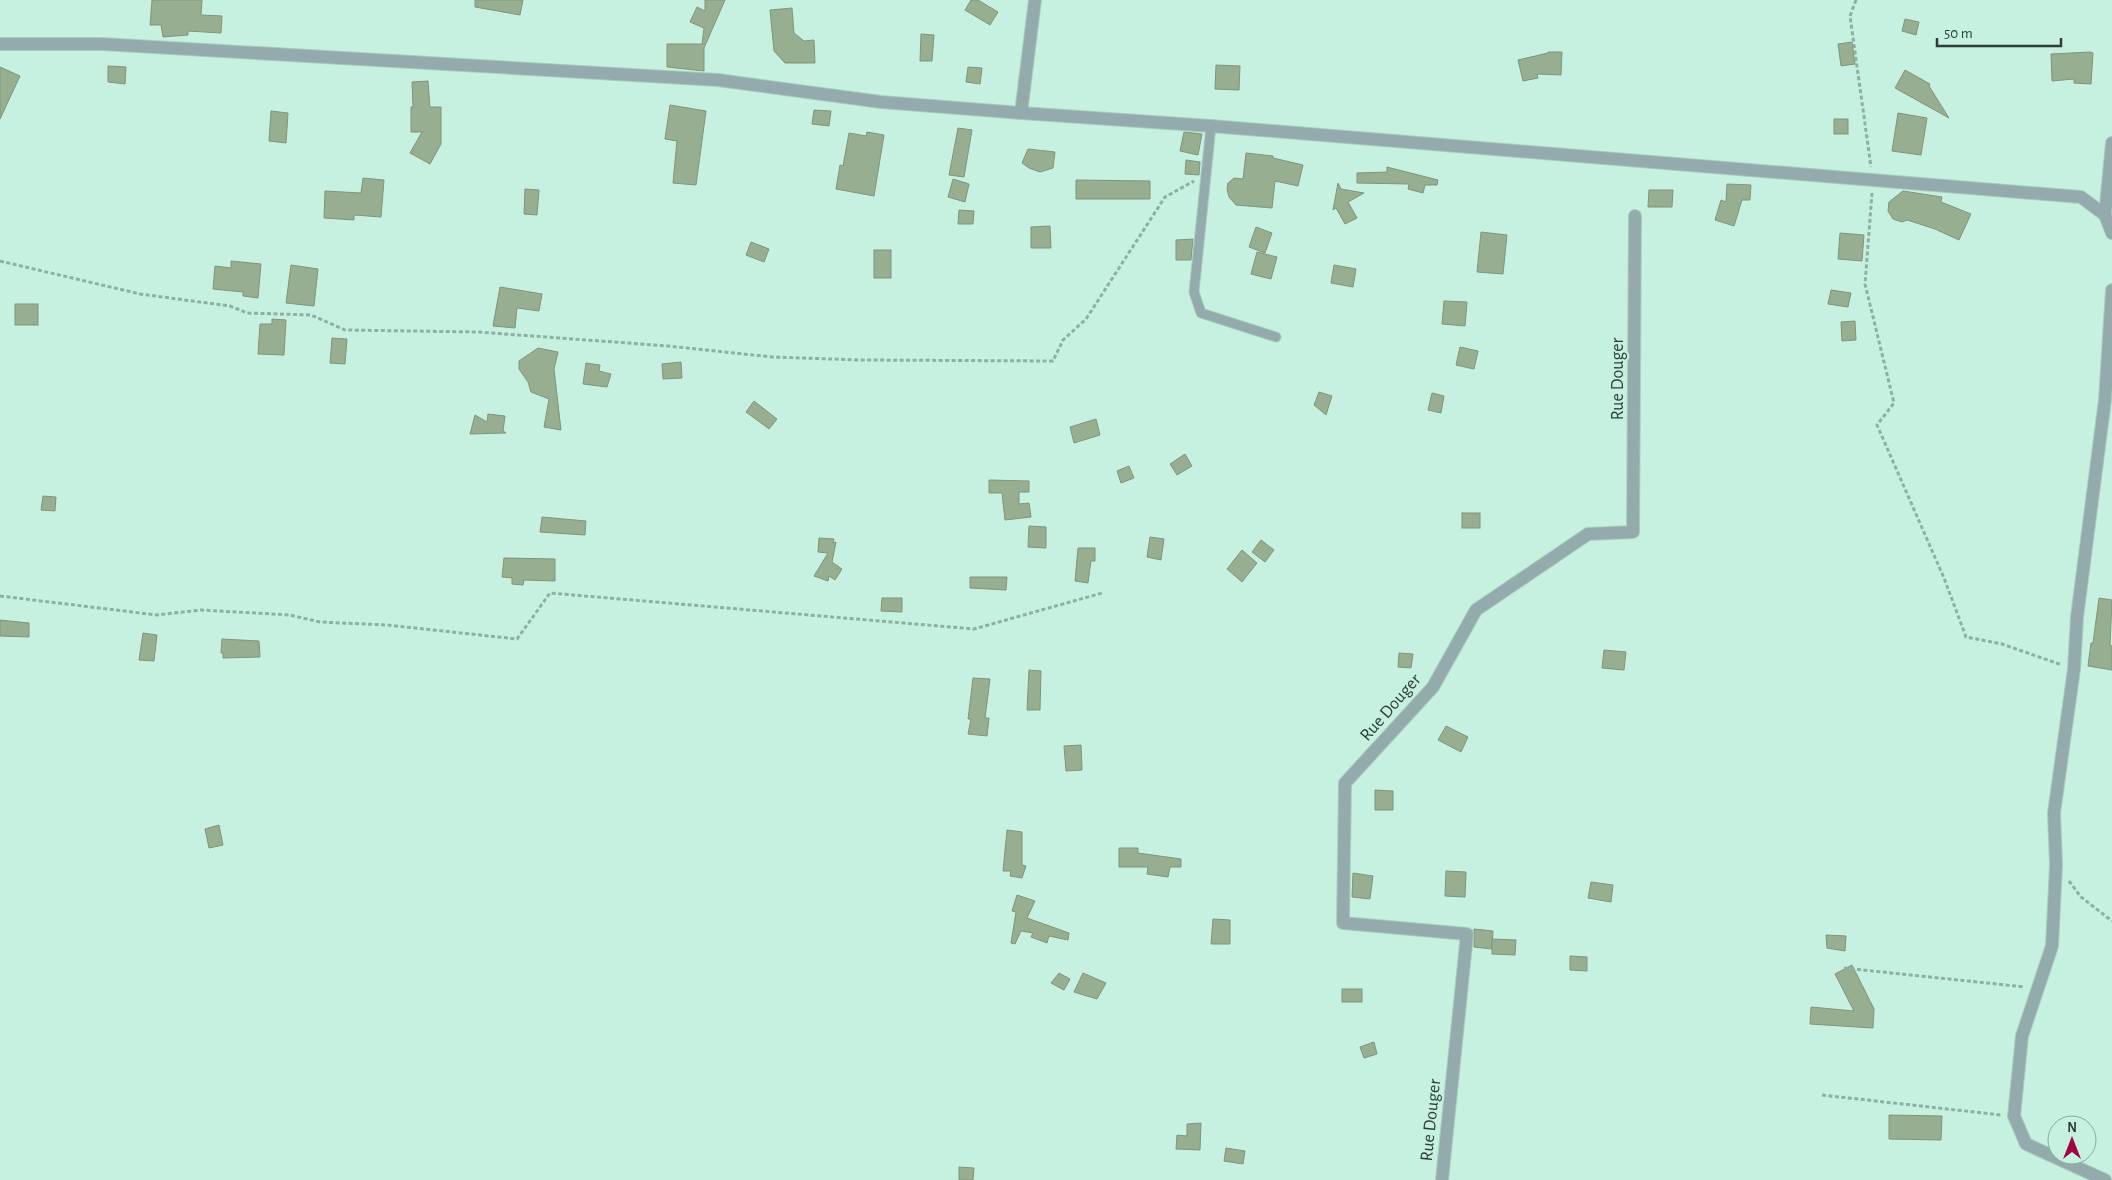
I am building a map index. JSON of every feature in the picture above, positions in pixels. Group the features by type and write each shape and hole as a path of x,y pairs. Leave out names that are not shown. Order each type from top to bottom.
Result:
{"street":[{"path":"1021,113 1035,0"},
{"path":"0,44 102,44 718,80 881,102 1211,126 2081,197 2105,215"},
{"path":"2112,143 2105,215 2112,233"},
{"name":"Rue Douger","path":"1442,1180 1467,934 1343,923 1345,783 1433,687 1476,610 1588,534 1633,532 1635,216"},
{"path":"2105,1180 2026,1144 2014,1116 2022,1036 2052,946 2056,865 2054,813 2074,669 2077,617 2105,400 2112,290"}],"lane":[{"path":"1211,126 1194,292 1201,313 1276,337"}],"path":[{"path":"1856,0 1850,16 1873,180 1865,284 1894,403 1877,425 1944,578 1966,637 2002,644 2074,669"},
{"path":"0,261 140,294 230,306 247,312 311,315 345,330 478,332 668,346 772,356 870,360 1053,362 1063,340 1086,318 1165,197 1205,175"},
{"path":"0,596 157,615 201,610 290,615 320,622 388,625 517,639 550,593 974,629 1102,593"},
{"path":"2056,865 2081,897 2112,921"},
{"path":"1844,968 2038,988"},
{"path":"1822,1095 2014,1116"}],"building":[{"path":"152,0 202,0 201,15 222,16 221,33 188,31 188,35 163,37 161,25 150,25"},
{"path":"475,0 523,0 520,15 475,7"},
{"path":"705,0 725,0 704,48 704,71 667,67 667,44 702,44 704,28 690,22 697,7 705,11"},
{"path":"971,0 978,0 998,12 990,25 965,10"},
{"path":"792,8 794,33 804,41 814,40 815,63 785,63 774,51 770,10"},
{"path":"1905,19 1919,22 1916,35 1902,31"},
{"path":"921,34 934,35 932,61 920,61"},
{"path":"1852,42 1855,64 1841,66 1838,44"},
{"path":"1548,52 1562,52 1561,75 1537,74 1538,78 1523,81 1518,60"},
{"path":"2093,53 2091,84 2074,83 2074,79 2052,81 2051,54"},
{"path":"1216,65 1240,66 1239,90 1215,89"},
{"path":"108,66 126,67 125,84 108,82"},
{"path":"0,67 20,76 0,119"},
{"path":"968,67 982,68 980,84 966,82"},
{"path":"1905,70 1930,84 1929,86 1949,118 1895,88"},
{"path":"428,81 430,107 441,107 441,144 430,164 410,153 422,132 411,132 412,82"},
{"path":"670,105 706,111 696,185 673,183 677,141 665,139"},
{"path":"814,110 831,111 829,126 812,124"},
{"path":"271,111 288,113 286,143 269,141"},
{"path":"1898,113 1927,118 1921,155 1892,151"},
{"path":"1834,119 1848,119 1848,134 1834,134"},
{"path":"958,128 972,130 964,177 949,175"},
{"path":"867,132 884,135 874,196 836,189 840,165 843,166 849,133 866,136"},
{"path":"1184,132 1202,134 1198,155 1180,151"},
{"path":"1028,149 1055,152 1053,168 1040,172 1022,163"},
{"path":"1246,153 1273,156 1273,158 1303,165 1298,186 1275,181 1272,208 1236,205 1229,197 1228,183 1234,178 1243,179"},
{"path":"1186,160 1200,162 1199,175 1185,174"},
{"path":"1387,167 1438,180 1437,185 1425,185 1423,193 1408,189 1409,184 1357,183 1357,173 1387,172"},
{"path":"363,178 384,180 381,217 354,215 354,220 324,218 325,191 361,193"},
{"path":"953,179 969,184 965,202 948,197"},
{"path":"1076,180 1150,181 1150,199 1076,199"},
{"path":"1338,183 1341,189 1364,193 1348,202 1357,218 1345,224 1336,208 1333,210"},
{"path":"1727,184 1751,185 1750,200 1742,200 1734,226 1715,220 1721,200 1726,202"},
{"path":"525,189 539,190 537,215 524,214"},
{"path":"1649,190 1673,190 1672,207 1648,207"},
{"path":"1903,191 1942,197 1941,202 1971,214 1959,240 1935,229 1907,220 1902,222 1893,219 1888,211 1889,202"},
{"path":"959,210 974,211 973,224 958,224"},
{"path":"1050,226 1051,248 1031,248 1031,227"},
{"path":"1256,227 1272,233 1265,253 1249,247"},
{"path":"1481,232 1507,235 1503,274 1477,272"},
{"path":"1840,233 1864,235 1862,261 1838,259"},
{"path":"1193,239 1191,260 1176,260 1176,240"},
{"path":"751,242 769,249 764,262 746,255"},
{"path":"874,250 891,250 891,278 874,278"},
{"path":"1257,252 1277,257 1271,279 1251,274"},
{"path":"231,261 261,264 258,298 243,296 243,292 213,289 215,266 231,268"},
{"path":"291,265 318,269 314,306 286,303"},
{"path":"1334,265 1356,269 1353,287 1331,283"},
{"path":"500,287 542,294 539,311 517,308 515,328 493,326"},
{"path":"1831,290 1851,293 1848,307 1828,304"},
{"path":"1444,301 1467,302 1465,326 1442,324"},
{"path":"15,304 38,304 38,325 15,325"},
{"path":"272,319 286,320 284,355 258,354 260,324 272,324"},
{"path":"1855,321 1856,340 1842,341 1841,322"},
{"path":"332,338 347,339 345,364 330,363"},
{"path":"1460,347 1478,351 1474,369 1456,365"},
{"path":"538,348 558,352 554,369 561,430 544,427 549,399 531,392 528,382 519,369 519,361"},
{"path":"681,362 682,378 663,379 662,364"},
{"path":"586,363 600,365 599,371 611,374 607,387 583,384"},
{"path":"1319,392 1332,396 1326,415 1314,405"},
{"path":"1432,393 1444,396 1441,413 1428,410"},
{"path":"754,401 777,419 769,429 746,412"},
{"path":"488,414 505,416 503,431 506,433 470,434 475,415 487,422"},
{"path":"1096,419 1100,435 1074,443 1070,427"},
{"path":"1185,454 1192,466 1177,475 1170,464"},
{"path":"1129,466 1134,478 1121,483 1117,471"},
{"path":"989,480 1029,481 1029,492 1019,492 1019,504 1029,503 1031,517 1005,520 1002,493 989,493"},
{"path":"43,496 56,497 55,511 41,510"},
{"path":"1462,513 1480,513 1480,528 1462,528"},
{"path":"542,517 586,521 585,535 540,532"},
{"path":"1029,526 1046,527 1046,548 1028,547"},
{"path":"1150,537 1164,539 1161,560 1147,557"},
{"path":"819,538 834,539 833,543 836,542 832,562 842,569 835,580 829,576 828,581 814,576 828,553 818,552"},
{"path":"1261,540 1274,550 1265,562 1252,552"},
{"path":"1078,548 1095,548 1095,561 1091,561 1088,583 1075,581"},
{"path":"1242,550 1257,563 1242,582 1227,569"},
{"path":"504,558 555,559 555,581 524,580 523,585 512,584 512,578 502,577"},
{"path":"970,577 1007,577 1006,590 970,588"},
{"path":"882,598 902,598 902,612 881,611"},
{"path":"2099,598 2112,600 2110,645 2112,646 2112,670 2088,666"},
{"path":"0,620 29,623 29,637 0,636"},
{"path":"143,633 157,635 154,661 139,660"},
{"path":"222,639 259,641 260,657 223,658 223,653 221,653"},
{"path":"1604,650 1626,652 1624,670 1602,668"},
{"path":"1399,653 1413,654 1411,668 1398,667"},
{"path":"1029,670 1041,671 1040,710 1027,710"},
{"path":"973,678 990,679 985,718 989,718 987,736 968,734 971,719 968,719"},
{"path":"1446,726 1468,737 1461,752 1438,740"},
{"path":"1081,745 1082,770 1066,771 1064,746"},
{"path":"1375,790 1393,791 1393,810 1375,810"},
{"path":"219,825 223,845 209,848 205,829"},
{"path":"1007,830 1022,832 1022,865 1026,866 1022,878 1010,876 1011,871 1003,871"},
{"path":"1119,848 1138,848 1138,853 1181,859 1181,867 1170,867 1168,877 1147,874 1148,867 1119,867"},
{"path":"1446,871 1466,872 1465,897 1445,896"},
{"path":"1353,873 1373,876 1370,899 1352,897"},
{"path":"1591,882 1613,885 1611,902 1588,898"},
{"path":"1017,895 1035,901 1027,918 1069,933 1068,940 1049,936 1047,943 1031,937 1033,933 1021,931 1015,944 1011,943 1016,912 1012,911"},
{"path":"1213,919 1230,920 1230,944 1211,944"},
{"path":"1474,929 1493,931 1492,949 1474,947"},
{"path":"1826,935 1846,936 1845,951 1827,948"},
{"path":"1492,939 1516,940 1515,955 1492,954"},
{"path":"1570,956 1587,957 1587,971 1570,970"},
{"path":"1852,965 1874,1009 1873,1028 1810,1024 1811,1007 1854,1011 1835,974"},
{"path":"1059,973 1070,979 1064,990 1051,983"},
{"path":"1083,973 1106,983 1097,999 1074,992"},
{"path":"1342,989 1362,989 1362,1002 1342,1002"},
{"path":"1374,1042 1377,1054 1364,1058 1360,1047"},
{"path":"1889,1115 1942,1116 1941,1140 1889,1139"},
{"path":"1201,1123 1200,1150 1176,1149 1177,1135 1187,1136 1187,1124"},
{"path":"1226,1148 1245,1151 1243,1164 1224,1161"},
{"path":"959,1167 974,1168 973,1180 959,1180"}]}
